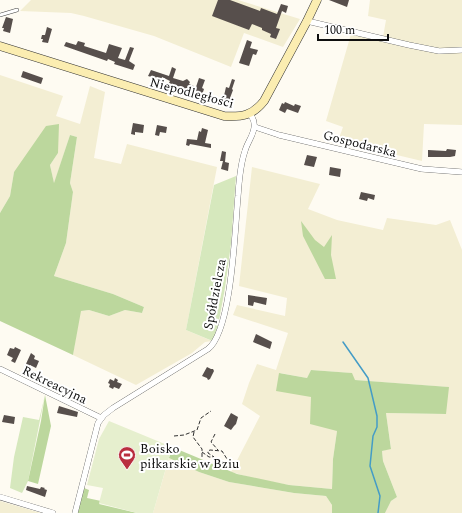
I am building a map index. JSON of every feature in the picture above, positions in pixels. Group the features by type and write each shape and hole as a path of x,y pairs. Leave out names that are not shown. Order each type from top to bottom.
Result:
{"street":[{"name":"Niepodległości","path":"0,46 224,116 237,117 250,114 259,108 269,93 317,0"},
{"path":"307,21 439,51 462,50"},
{"path":"250,114 254,121 255,127"},
{"name":"Gospodarska","path":"255,127 279,135 422,169 462,172"},
{"name":"Spółdzielcza","path":"101,418 113,408 208,349 217,339 229,288 242,162 255,127"},
{"name":"Rekreacyjna","path":"0,369 101,418"},
{"path":"75,513 98,423 101,418"},
{"path":"0,497 53,513"}],"lane":[{"path":"0,15 18,10"}],"path":[{"path":"174,436 184,435 194,431 198,428 201,418 211,411"},
{"path":"194,431 193,437 200,446 202,457"},
{"path":"215,434 211,442 219,450 225,453 227,459"},
{"path":"202,452 209,457 214,457 208,453 208,451 219,450"}],"shaded area":[{"path":"31,0 238,0 300,19 283,47 244,33 231,67 154,36 84,16 71,13 20,11"},
{"path":"370,0 462,0 462,125 424,124 422,161 338,141 343,127 326,121 351,34 383,37 386,20 368,16"},
{"path":"0,75 63,96 56,116 80,124 90,86 105,92 94,158 121,164 127,144 217,167 186,330 212,341 205,342 192,353 136,385 73,355 80,311 89,310 109,316 125,310 142,313 144,307 113,294 54,276 66,243 73,192 70,183 77,137 70,135 54,184 50,165 58,153 14,172 10,196 0,213"},
{"path":"252,167 320,184 308,209 337,220 383,230 387,218 436,225 450,220 462,250 462,513 385,513 391,501 397,497 383,461 382,451 391,448 386,413 445,414 448,387 354,380 351,373 311,370 307,378 280,373 311,397 337,431 333,459 332,489 289,485 256,479 231,472 260,416 242,404 249,383 257,364 276,370 288,333 233,315 237,305 285,316 287,298 239,286"},
{"path":"169,458 199,472 229,482 294,493 326,496 332,505 332,513 153,513"},
{"path":"0,501 41,513 0,513"}],"green space":[{"path":"59,124 58,153 50,165 54,183 70,135 77,137 70,183 73,192 66,243 54,276 113,294 144,307 142,313 125,310 109,316 89,310 81,311 73,355 0,321 0,213 10,196 14,172 46,126"},
{"path":"236,176 231,244 215,342 186,330 214,185"},
{"path":"301,221 315,240 324,247 332,235 331,255 336,279 325,279 303,236"},
{"path":"311,370 352,373 355,380 449,387 446,414 386,413 391,449 382,451 383,461 397,497 391,501 385,513 332,513 332,505 326,496 294,493 229,482 199,472 169,458 172,447 237,474 289,485 332,489 333,459 337,431 310,424 311,397 276,391 279,373 307,378"},
{"path":"45,395 28,481 22,493 10,488 14,457 23,417 39,420"},
{"path":"45,395 51,426 38,484 28,481"},
{"path":"109,421 172,447 153,513 137,513 99,503 103,488 87,485 99,439"},
{"path":"84,488 89,490 87,498 101,501 99,504 137,513 77,513"}],"building":[{"path":"218,0 230,0 260,11 261,8 277,14 281,4 288,6 286,13 282,11 276,28 280,29 276,39 270,37 271,34 262,30 262,28 252,24 249,30 212,16"},
{"path":"329,0 349,0 347,7"},
{"path":"6,17 13,19 10,33 3,31 4,28 2,28"},
{"path":"47,27 52,29 48,43 42,42 43,39 41,39 42,35 45,35"},
{"path":"247,40 252,42 250,48 258,50 256,55 253,54 249,66 239,63"},
{"path":"78,41 85,43 84,46 106,53 109,44 122,48 118,58 125,60 130,47 134,48 129,61 135,65 133,70 114,64 115,62 108,59 107,61 64,46 66,42 76,45"},
{"path":"172,67 176,69 173,78 183,81 187,79 190,82 189,84 196,87 199,78 205,80 202,88 204,89 202,95 188,88 188,90 169,83 170,81 162,77 161,80 148,76 151,70 169,76"},
{"path":"23,71 43,78 41,84 21,77"},
{"path":"232,79 235,80 230,98 232,99 230,105 223,100 226,87 229,88"},
{"path":"285,102 294,106 295,104 301,106 298,113 287,109 285,113 279,110 282,103 284,104"},
{"path":"133,123 144,125 143,133 135,132 135,135 131,134"},
{"path":"157,125 167,127 166,133 160,132 159,136 155,135"},
{"path":"202,128 208,130 205,143 211,144 211,148 190,144 189,146 186,145 187,139 197,140 199,131 201,132"},
{"path":"447,149 456,150 455,156 428,157 428,150 446,151"},
{"path":"222,151 226,152 225,162 229,163 228,171 221,169 223,161 220,161"},
{"path":"307,155 317,157 314,167 304,165"},
{"path":"330,167 341,169 340,177 329,175"},
{"path":"361,192 375,195 374,200 368,198 367,201 359,199"},
{"path":"248,295 267,298 266,305 254,302 253,306 248,305"},
{"path":"256,334 272,342 270,349 253,342"},
{"path":"15,347 21,350 15,363 11,361 13,358 7,355 10,348 14,349"},
{"path":"31,353 35,356 34,359 39,361 36,368 30,365 29,368 25,366"},
{"path":"207,367 213,369 214,371 208,380 202,376"},
{"path":"115,378 118,380 117,382 122,384 119,389 109,387 110,384 108,383 110,379 114,381"},
{"path":"59,406 78,412 77,417 57,413"},
{"path":"231,413 238,417 236,424 231,430 224,426"},
{"path":"4,415 15,417 14,424 2,422"},
{"path":"27,486 40,489 41,487 45,488 44,489 47,490 45,497 26,490"}],"waterway":[{"path":"343,342 368,378 377,416 377,427 373,436 370,466 380,496 378,513"}],"place":[{"name":"Boisko piłkarskie w Bziu","path":"127,470"}]}
